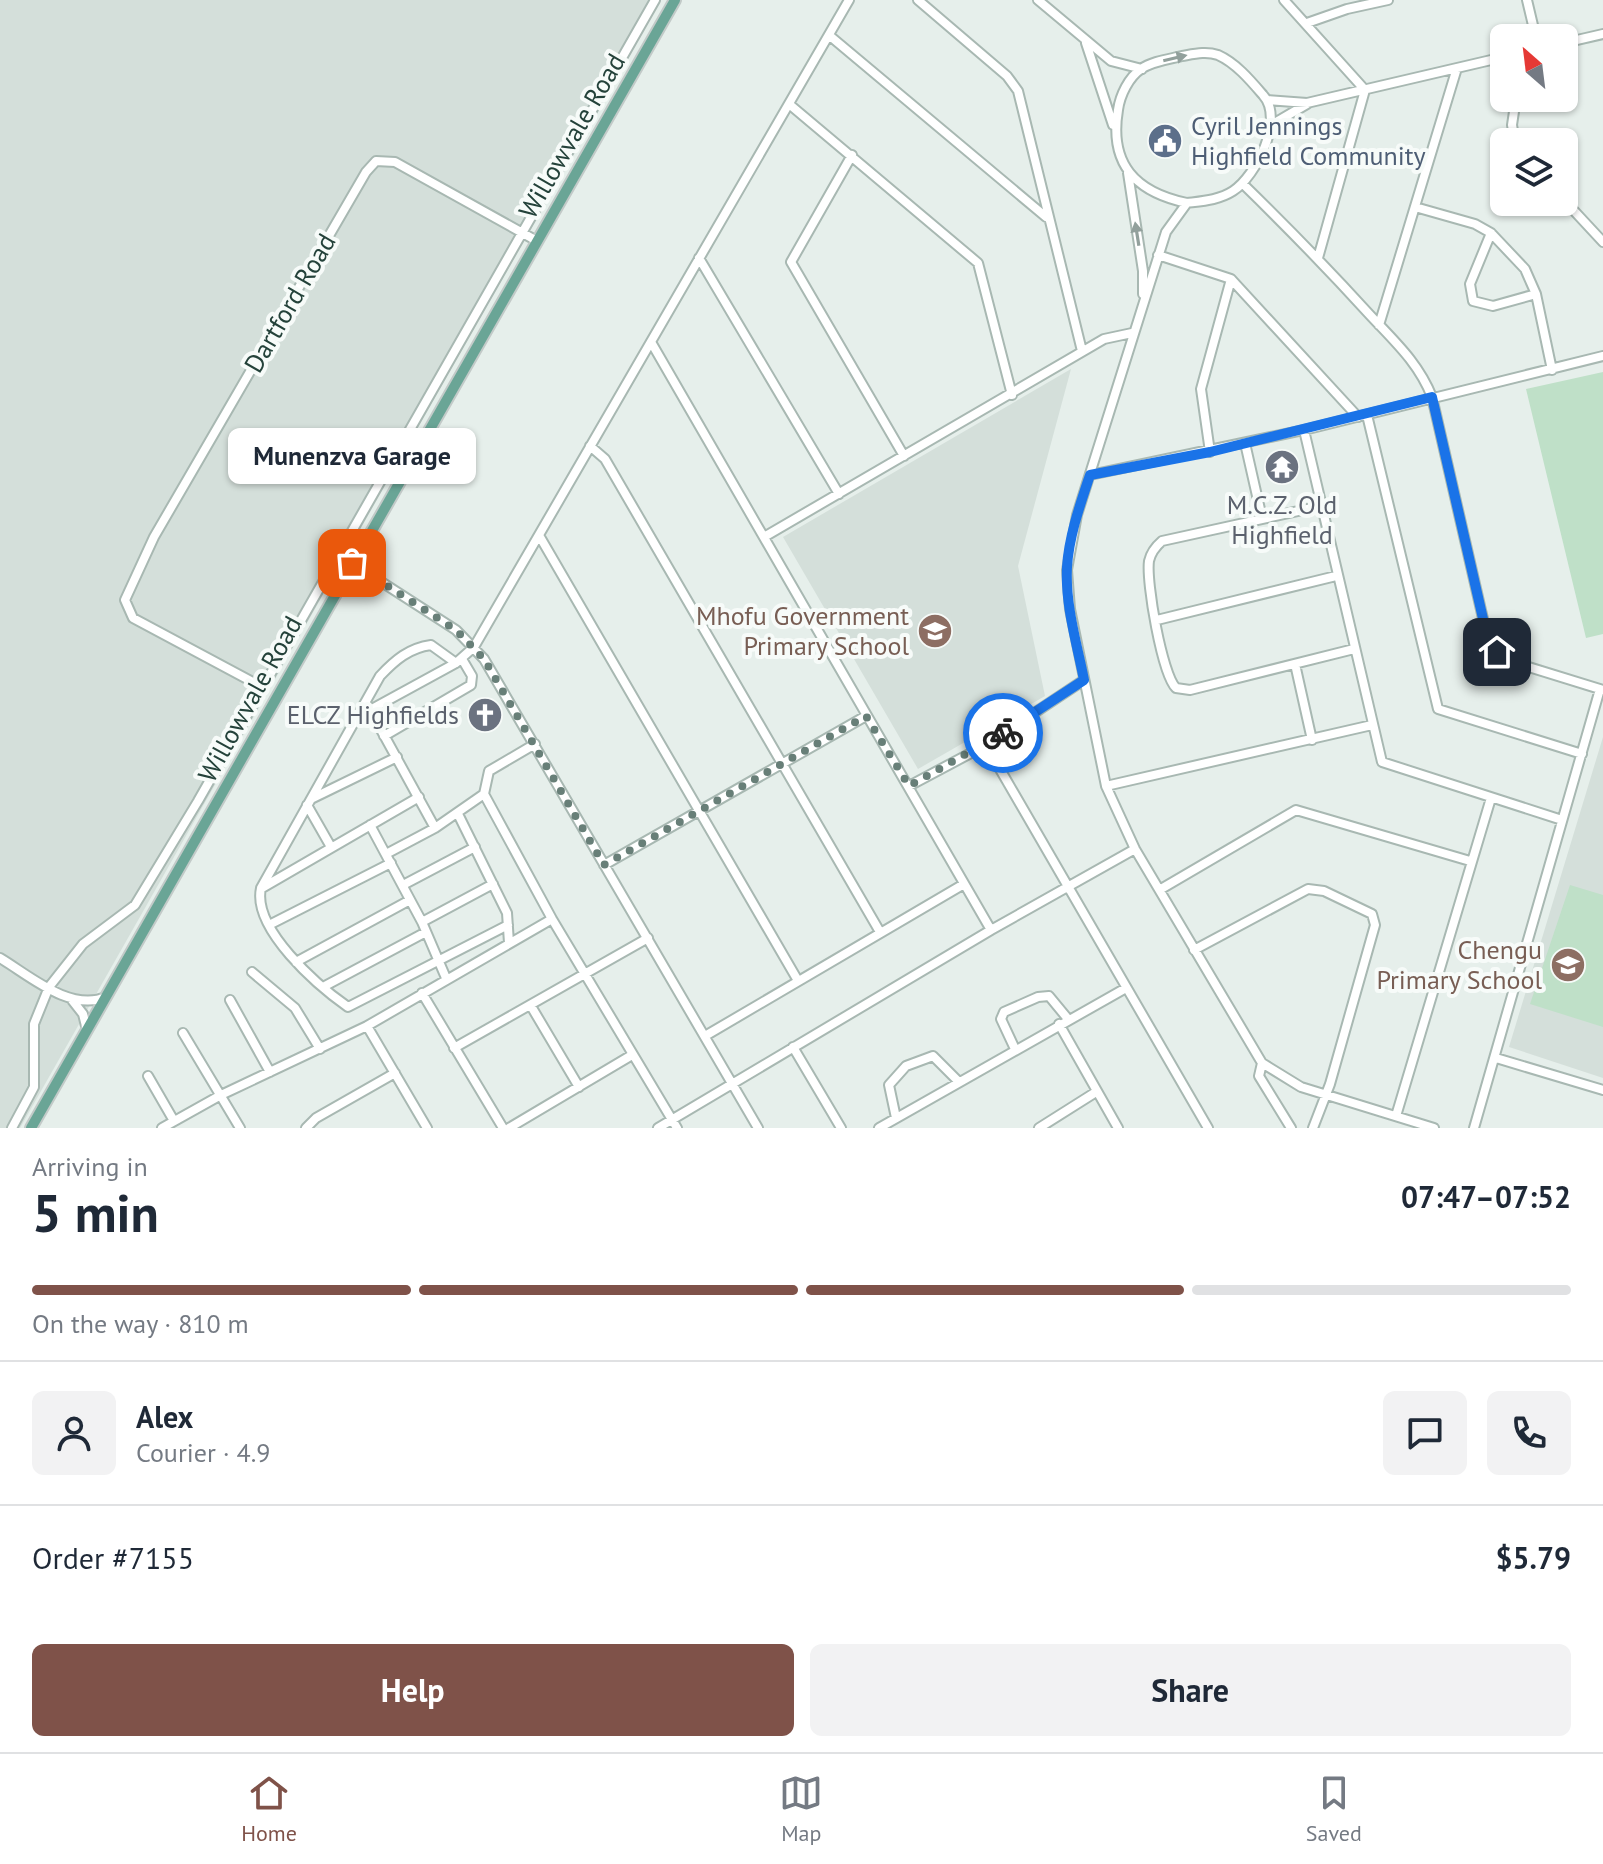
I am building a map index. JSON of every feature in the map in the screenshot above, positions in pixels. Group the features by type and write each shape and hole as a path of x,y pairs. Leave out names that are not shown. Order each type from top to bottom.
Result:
{"main road":[{"name":"Willowvale Road","path":"31,1128 675,0"}],"street":[{"path":"12,1128 34,1087 34,1024 49,987 83,944 135,905 655,0"},
{"path":"368,706 459,661 474,647 849,0"},
{"path":"918,0 1007,76 1018,91 1046,218 1082,351"},
{"path":"1038,0 1111,61 1142,69 1198,53 1212,53 1230,63 1268,100 1271,125 1253,172 1243,184 1217,199 1187,203 1155,193 1127,171"},
{"path":"1284,0 1365,90"},
{"path":"1307,23 1347,9 1388,0"},
{"path":"1527,0 1533,24"},
{"path":"1578,40 1603,34"},
{"path":"830,36 1046,218"},
{"path":"1083,38 1115,130 1116,150 1127,171 1143,271 1143,299"},
{"path":"1268,100 1307,103 1490,60"},
{"path":"1379,325 1457,68"},
{"path":"1115,130 1126,87 1142,69"},
{"path":"1318,258 1365,90"},
{"path":"1271,125 1307,103"},
{"path":"789,104 978,263 1012,395"},
{"path":"852,155 791,262 904,456"},
{"name":"Dartford Road","path":"262,687 133,618 126,607 128,590 154,537 371,165 383,159 410,169 537,241"},
{"path":"1243,184 1318,258 1415,362 1432,397 1487,636 1506,660 1602,690 1474,1128"},
{"path":"1187,203 1174,218 1143,299 1077,515 1067,570 1070,609 1106,786 1135,849 1262,1063 1290,1082 1434,1128"},
{"path":"1415,207 1475,224 1491,233 1525,269 1536,294 1552,370"},
{"path":"1578,215 1603,242"},
{"path":"1491,233 1470,284 1473,301 1493,306 1536,294"},
{"path":"1158,255 1231,279 1362,416 1438,709 1582,754"},
{"path":"699,258 839,494"},
{"path":"1210,452 1201,389 1231,279"},
{"path":"764,537 1012,395 1082,351 1104,339 1132,333"},
{"path":"651,342 991,930"},
{"path":"1090,475 1210,452 1603,356"},
{"path":"1304,430 1372,725 1385,765 1562,820"},
{"path":"1245,443 1262,518"},
{"path":"590,446 605,459 880,932"},
{"path":"1321,506 1162,541 1154,548 1148,571 1165,667 1176,688 1190,690 1354,649"},
{"path":"540,537 797,979"},
{"path":"352,563 413,600 474,647 535,744 758,1128"},
{"path":"1157,620 1336,576"},
{"path":"384,736 471,685 473,679 459,661 431,645 419,647 395,661 380,676 368,706 261,888 259,900 269,925 296,962 323,987 352,1007 508,925"},
{"path":"1295,664 1312,740"},
{"path":"909,786 986,745 1084,680"},
{"path":"368,706 435,828"},
{"path":"604,865 866,716"},
{"path":"1106,786 1372,725"},
{"path":"269,925 389,859 458,814 484,794 489,771 535,744"},
{"path":"986,745 1208,1128"},
{"path":"309,802 397,757"},
{"path":"484,794 552,919 674,1124"},
{"path":"261,888 419,797"},
{"path":"1396,1116 1491,798"},
{"path":"309,802 331,847"},
{"path":"1161,889 1296,810 1470,861"},
{"path":"458,814 507,913 509,943"},
{"path":"370,825 422,922 446,978"},
{"path":"403,885 475,847"},
{"path":"658,1128 674,1124 732,1083 1135,849"},
{"path":"422,922 493,884"},
{"path":"705,1036 797,979 964,884"},
{"path":"1194,950 1308,889 1324,891 1370,912 1375,925 1330,1084 1313,1128"},
{"path":"296,962 410,900"},
{"path":"162,1128 221,1095 367,1026 552,919"},
{"path":"323,987 426,932"},
{"path":"454,1048 648,938"},
{"path":"0,958 72,999 91,1002 106,997"},
{"path":"252,972 295,1008 320,1049"},
{"path":"879,1128 1126,988"},
{"path":"422,993 503,1128"},
{"path":"1015,1049 1001,1019 1004,1012 1038,997 1049,996 1056,1000 1068,1019"},
{"path":"72,999 83,1014 87,1030"},
{"path":"230,1000 270,1072"},
{"path":"531,1006 579,1087"},
{"path":"1059,1024 1118,1128"},
{"path":"367,1026 425,1125 412,1128"},
{"path":"183,1033 240,1128"},
{"path":"793,1047 841,1128"},
{"path":"509,1128 632,1055"},
{"path":"896,1118 889,1085 906,1066 933,1056 959,1082"},
{"path":"1496,1058 1603,1090"},
{"path":"1262,1063 1259,1076 1291,1128"},
{"path":"306,1128 316,1118 395,1073"},
{"path":"148,1076 174,1121"},
{"path":"1039,1128 1096,1092"}],"shaded area":[{"path":"0,0 661,0 20,1128 0,1128"},
{"name":"Mhofu Government Primary School","path":"1071,369 1018,566 1045,696 918,769 783,537"},
{"name":"Chengu Primary School","path":"1603,737 1603,1078 1509,1047"}],"green space":[{"path":"1603,372 1603,634 1586,638 1526,389"},
{"path":"1570,885 1603,895 1603,1027 1530,1004"}],"way so far":[{"path":"352,563 413,600 456,630 474,647 498,681 604,865 866,716 909,786 1003,733"}],"place":[{"name":"Cyril Jennings Highfield Community","path":"1165,141"},
{"name":"M.C.Z. Old Highfield","path":"1282,467"},
{"name":"Munenzva Garage","path":"352,563"},
{"name":"Mhofu Government Primary School","path":"935,631"},
{"name":"ELCZ Highfields","path":"485,715"},
{"name":"Chengu Primary School","path":"1568,965"}],"route":[{"path":"1003,733 1084,680 1070,609 1067,570 1077,515 1090,475 1210,452 1432,397 1487,636 1497,652"}]}
